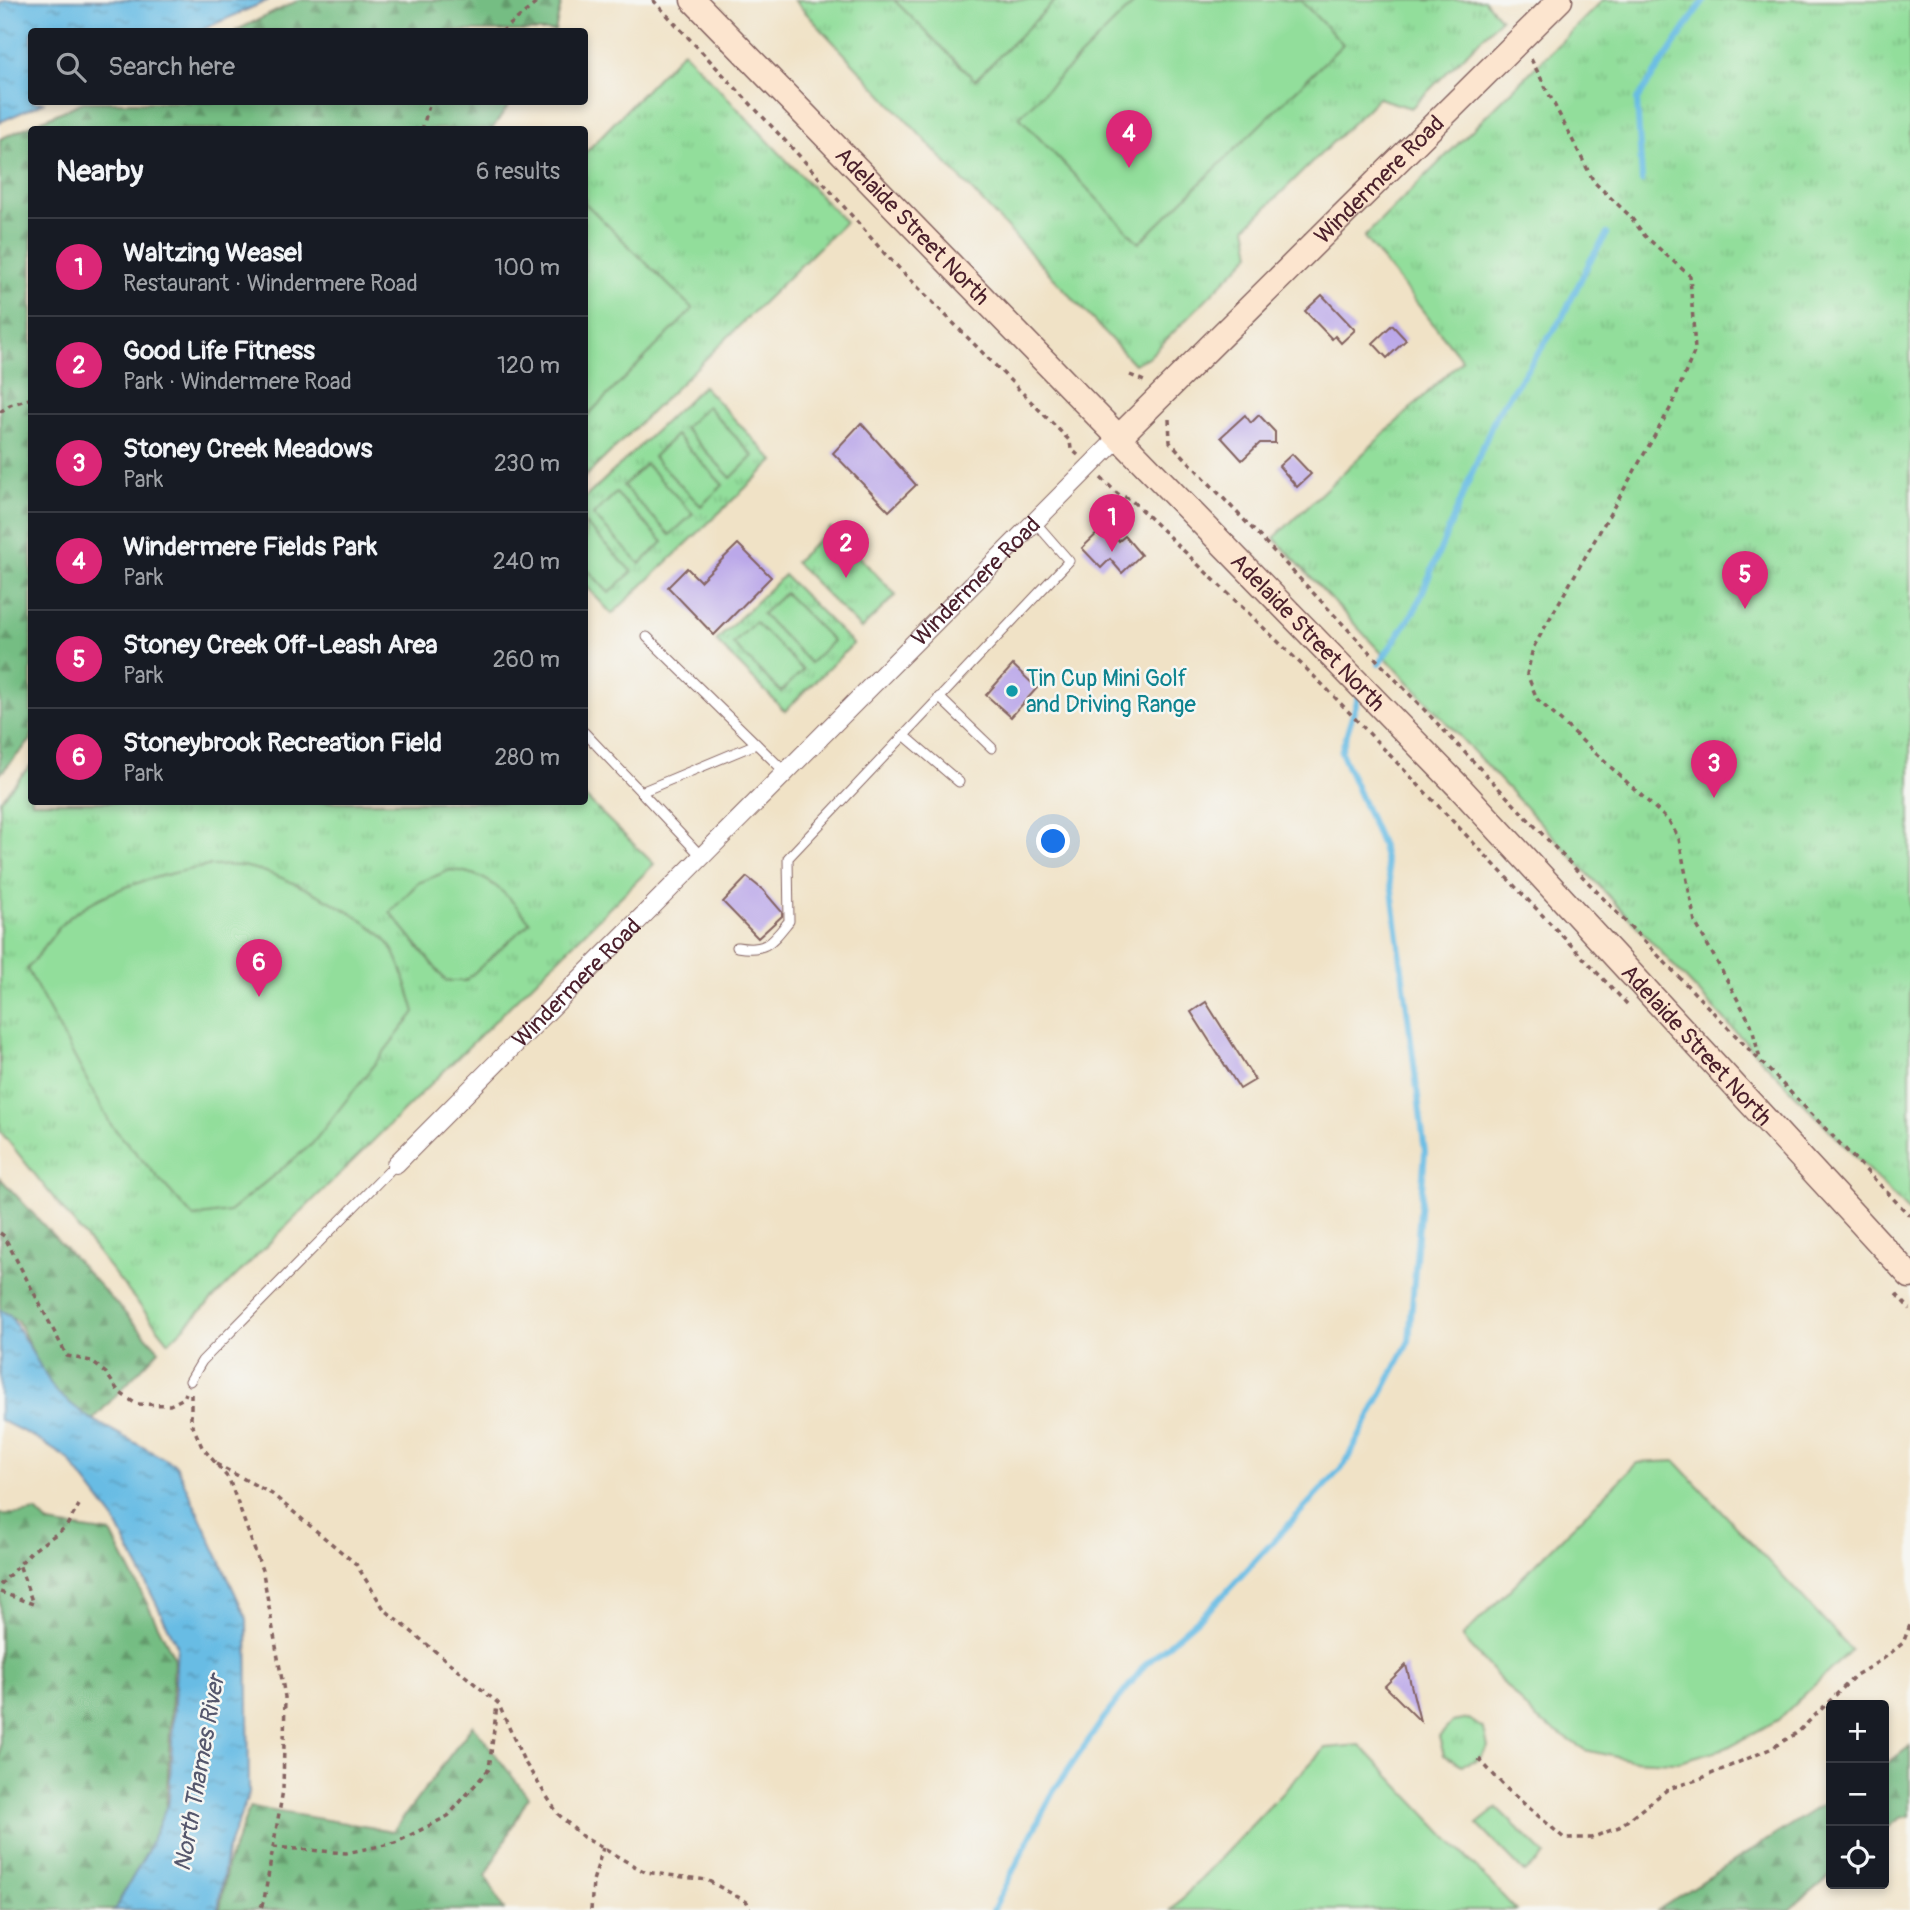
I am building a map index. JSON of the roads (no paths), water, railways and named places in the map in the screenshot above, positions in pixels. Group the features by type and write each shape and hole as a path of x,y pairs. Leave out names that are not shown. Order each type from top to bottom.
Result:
{"main road":[{"name":"Adelaide Street North","path":"694,0 1460,788 1902,1283"},
{"name":"Windermere Road","path":"1119,437 1560,0"}],"street":[{"name":"Windermere Road","path":"396,1164 1119,437"}],"lane":[{"path":"737,947 755,950 774,940 789,921 788,858 1069,561 1035,522"},
{"path":"647,637 786,773"},
{"path":"939,697 992,748"},
{"path":"904,734 959,782"},
{"path":"588,736 702,857"},
{"path":"641,792 756,744"},
{"path":"190,1381 202,1361 396,1164"}],"water":[{"path":"6,0 269,0 206,28 28,28 28,105 38,105 0,122 0,3"},
{"name":"North Thames River","path":"0,1310 10,1315 55,1391 89,1418 176,1465 247,1619 249,1793 227,1851 218,1910 114,1910 147,1852 169,1800 177,1645 114,1519 68,1459 34,1437 0,1420"}],"waterway":[{"path":"1642,181 1637,100 1704,0"},
{"path":"1379,664 1416,608 1496,415 1562,318 1591,259 1607,234"},
{"path":"993,1910 1053,1792 1104,1718 1145,1665 1215,1604 1345,1464 1409,1341 1425,1152 1392,890 1382,846 1341,752 1359,695"}],"place":[{"name":"Windermere Fields Park","path":"1129,168"},
{"name":"Waltzing Weasel","path":"1112,552"},
{"name":"Good Life Fitness","path":"846,578"},
{"name":"Stoney Creek Off-Leash Area","path":"1745,609"},
{"name":"Tin Cup Mini Golf and Driving Range","path":"1012,691"},
{"name":"Stoney Creek Meadows","path":"1714,798"},
{"name":"Stoneybrook Recreation Field","path":"259,997"}]}
